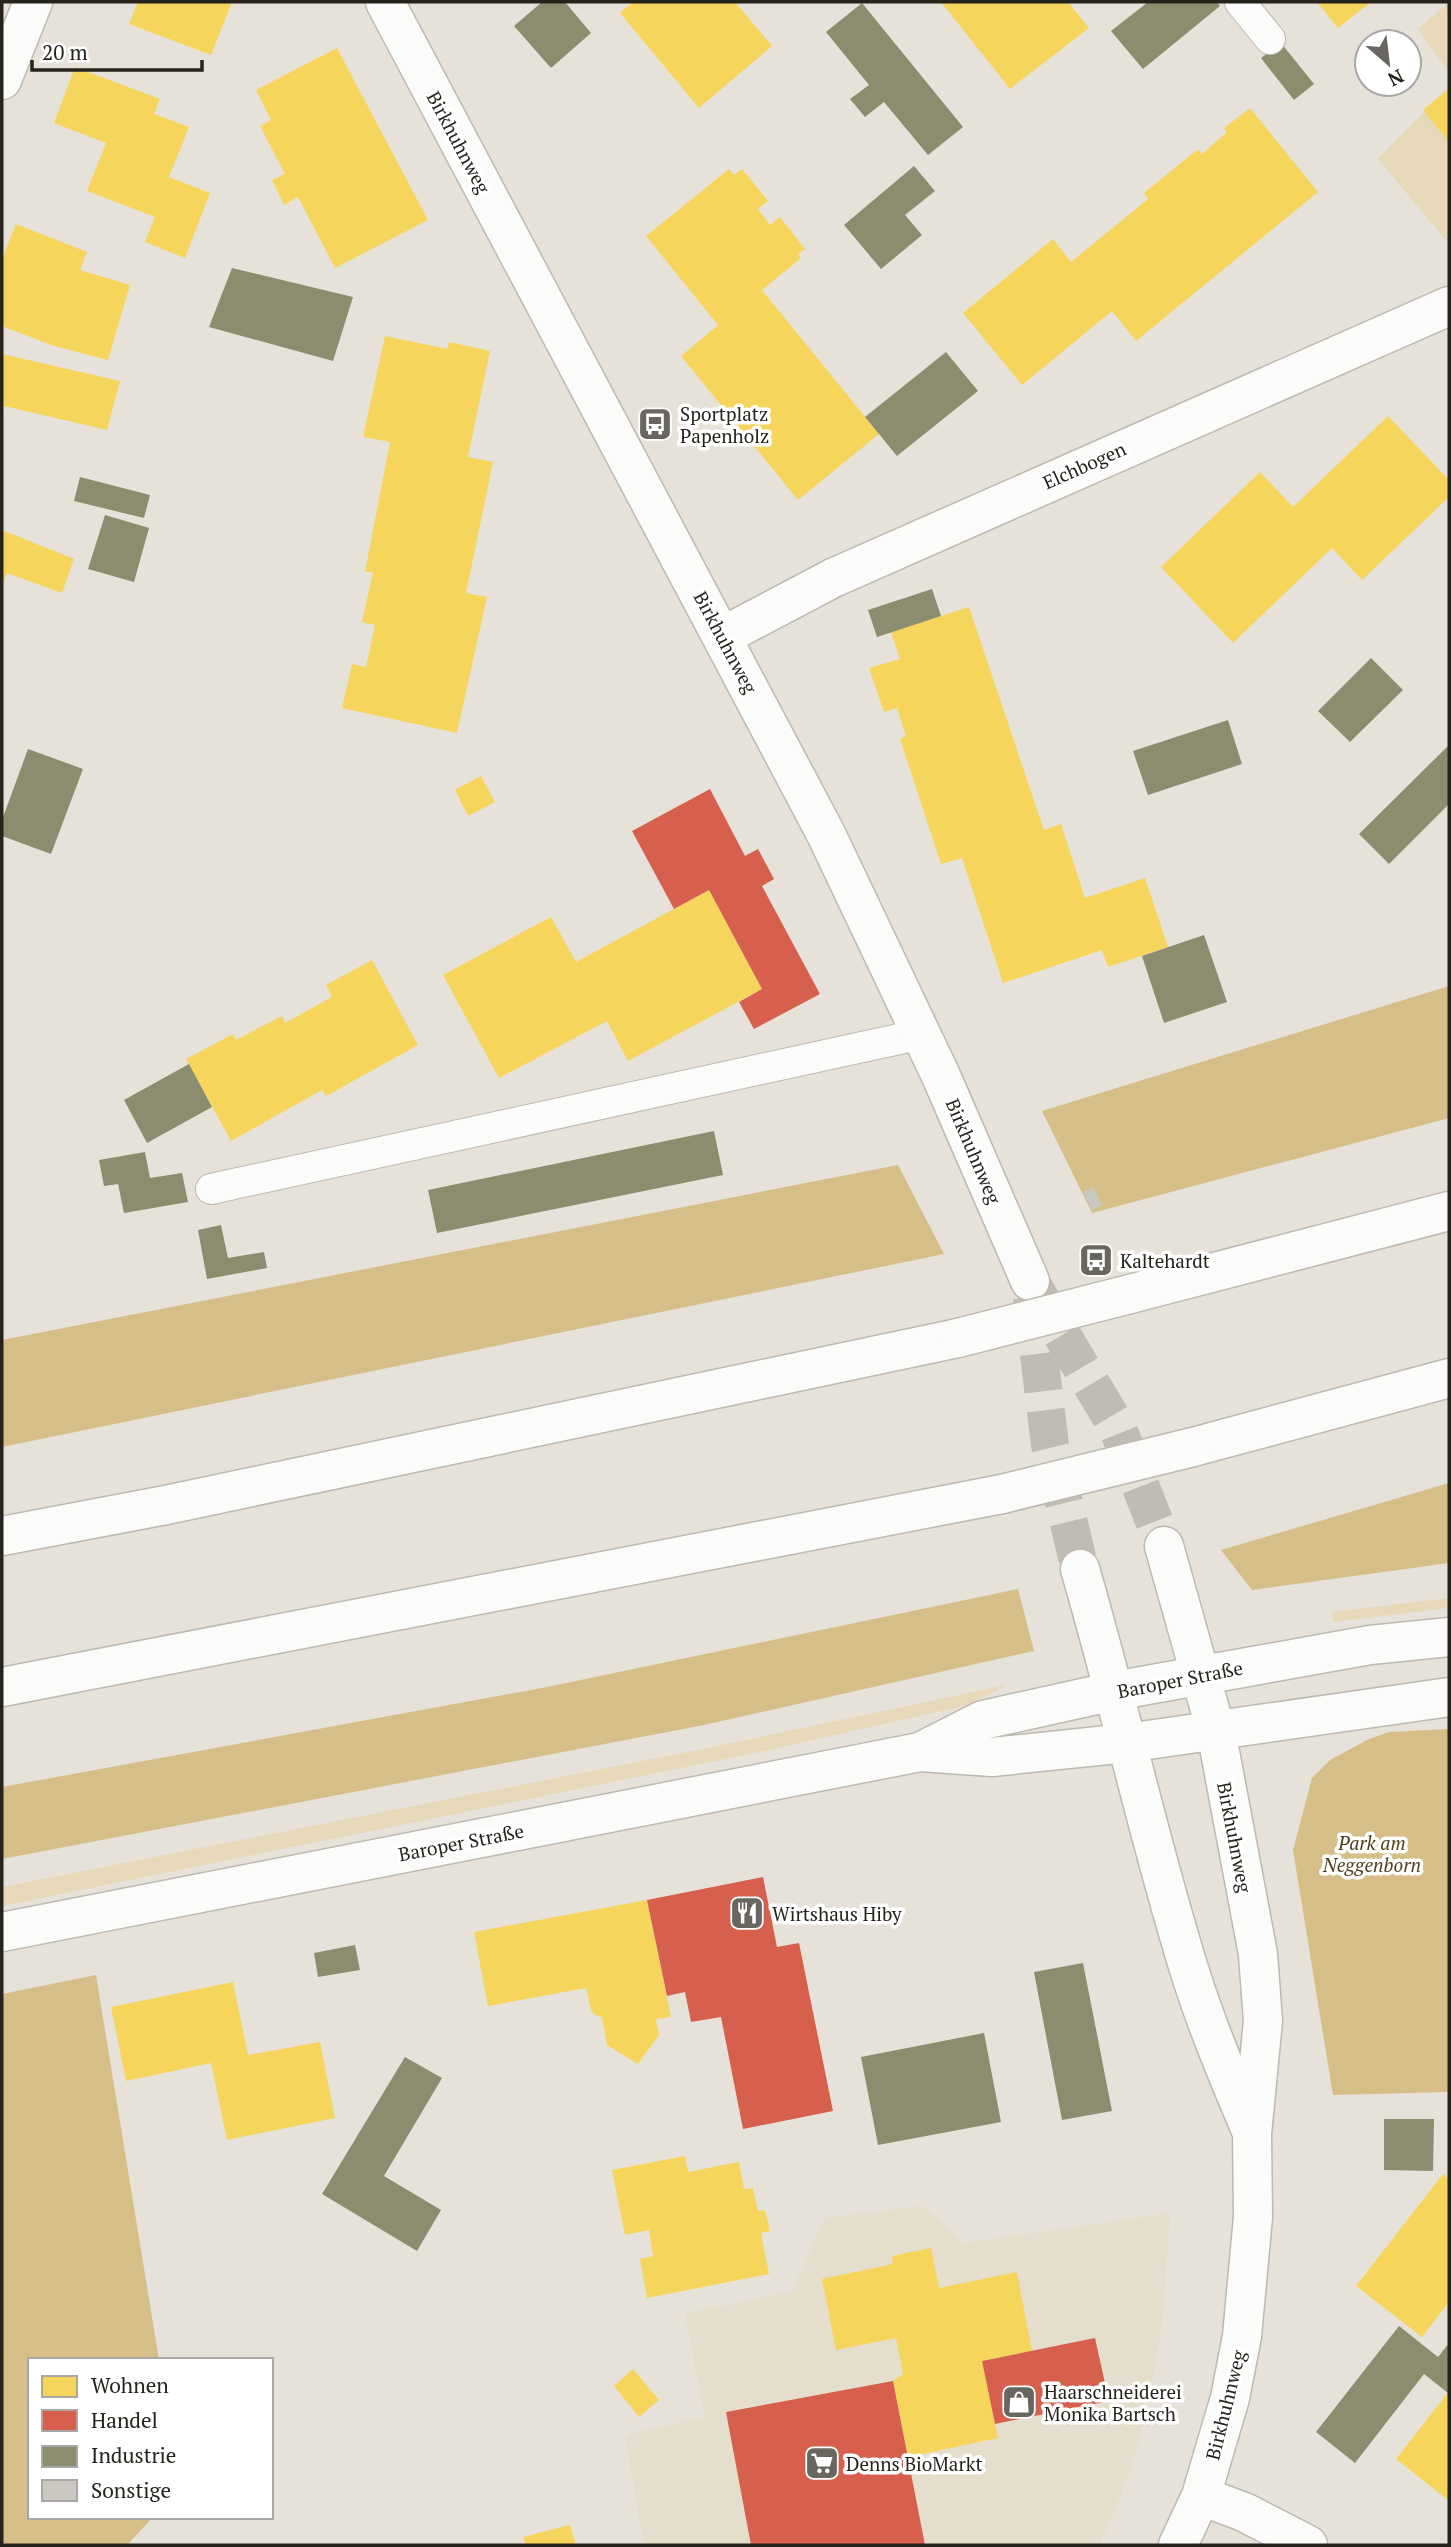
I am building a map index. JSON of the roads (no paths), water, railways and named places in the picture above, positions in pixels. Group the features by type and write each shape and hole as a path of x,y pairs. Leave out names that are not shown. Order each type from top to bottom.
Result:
{"main road":[{"path":"2,80 33,2"},
{"name":"Birkhuhnweg","path":"399,7 826,834 922,1034 1030,1281"},
{"name":"Elchbogen","path":"723,636 833,579 944,528 1449,306"},
{"path":"2,1536 166,1505 958,1338 1449,1211"},
{"path":"2,1687 1002,1494 1193,1447 1449,1378"},
{"name":"Birkhuhnweg","path":"1164,1546 1216,1731 1258,1954 1263,2021 1252,2134 1253,2217 1242,2336 1230,2398 1201,2497 1178,2545"},
{"name":"Birkhuhnweg","path":"1080,1569 1114,1691 1150,1839 1189,1971 1212,2037 1252,2134"},
{"name":"Baroper Straße","path":"920,1752 983,1720 1114,1691 1370,1645 1449,1637"},
{"name":"Baroper Straße","path":"2,1933 920,1752 992,1757 1127,1743 1449,1698"},
{"path":"1201,2497 1244,2512 1308,2545"}],"lane":[{"path":"1240,2 1270,39"},
{"path":"211,1189 922,1034"}],"tunnel":[{"path":"1033,1286 1118,1429 1164,1546"},
{"path":"1032,1297 1050,1445 1080,1569"}],"place":[{"name":"Sportplatz Papenholz","path":"655,424"},
{"name":"Kaltehardt","path":"1096,1260"},
{"name":"Wirtshaus Hiby","path":"747,1913"},
{"name":"Haarschneiderei Monika Bartsch","path":"1019,2402"},
{"name":"Denns BioMarkt","path":"822,2463"}],"park label":[{"name":"Park am Neggenborn","path":"1372,1853"}]}
